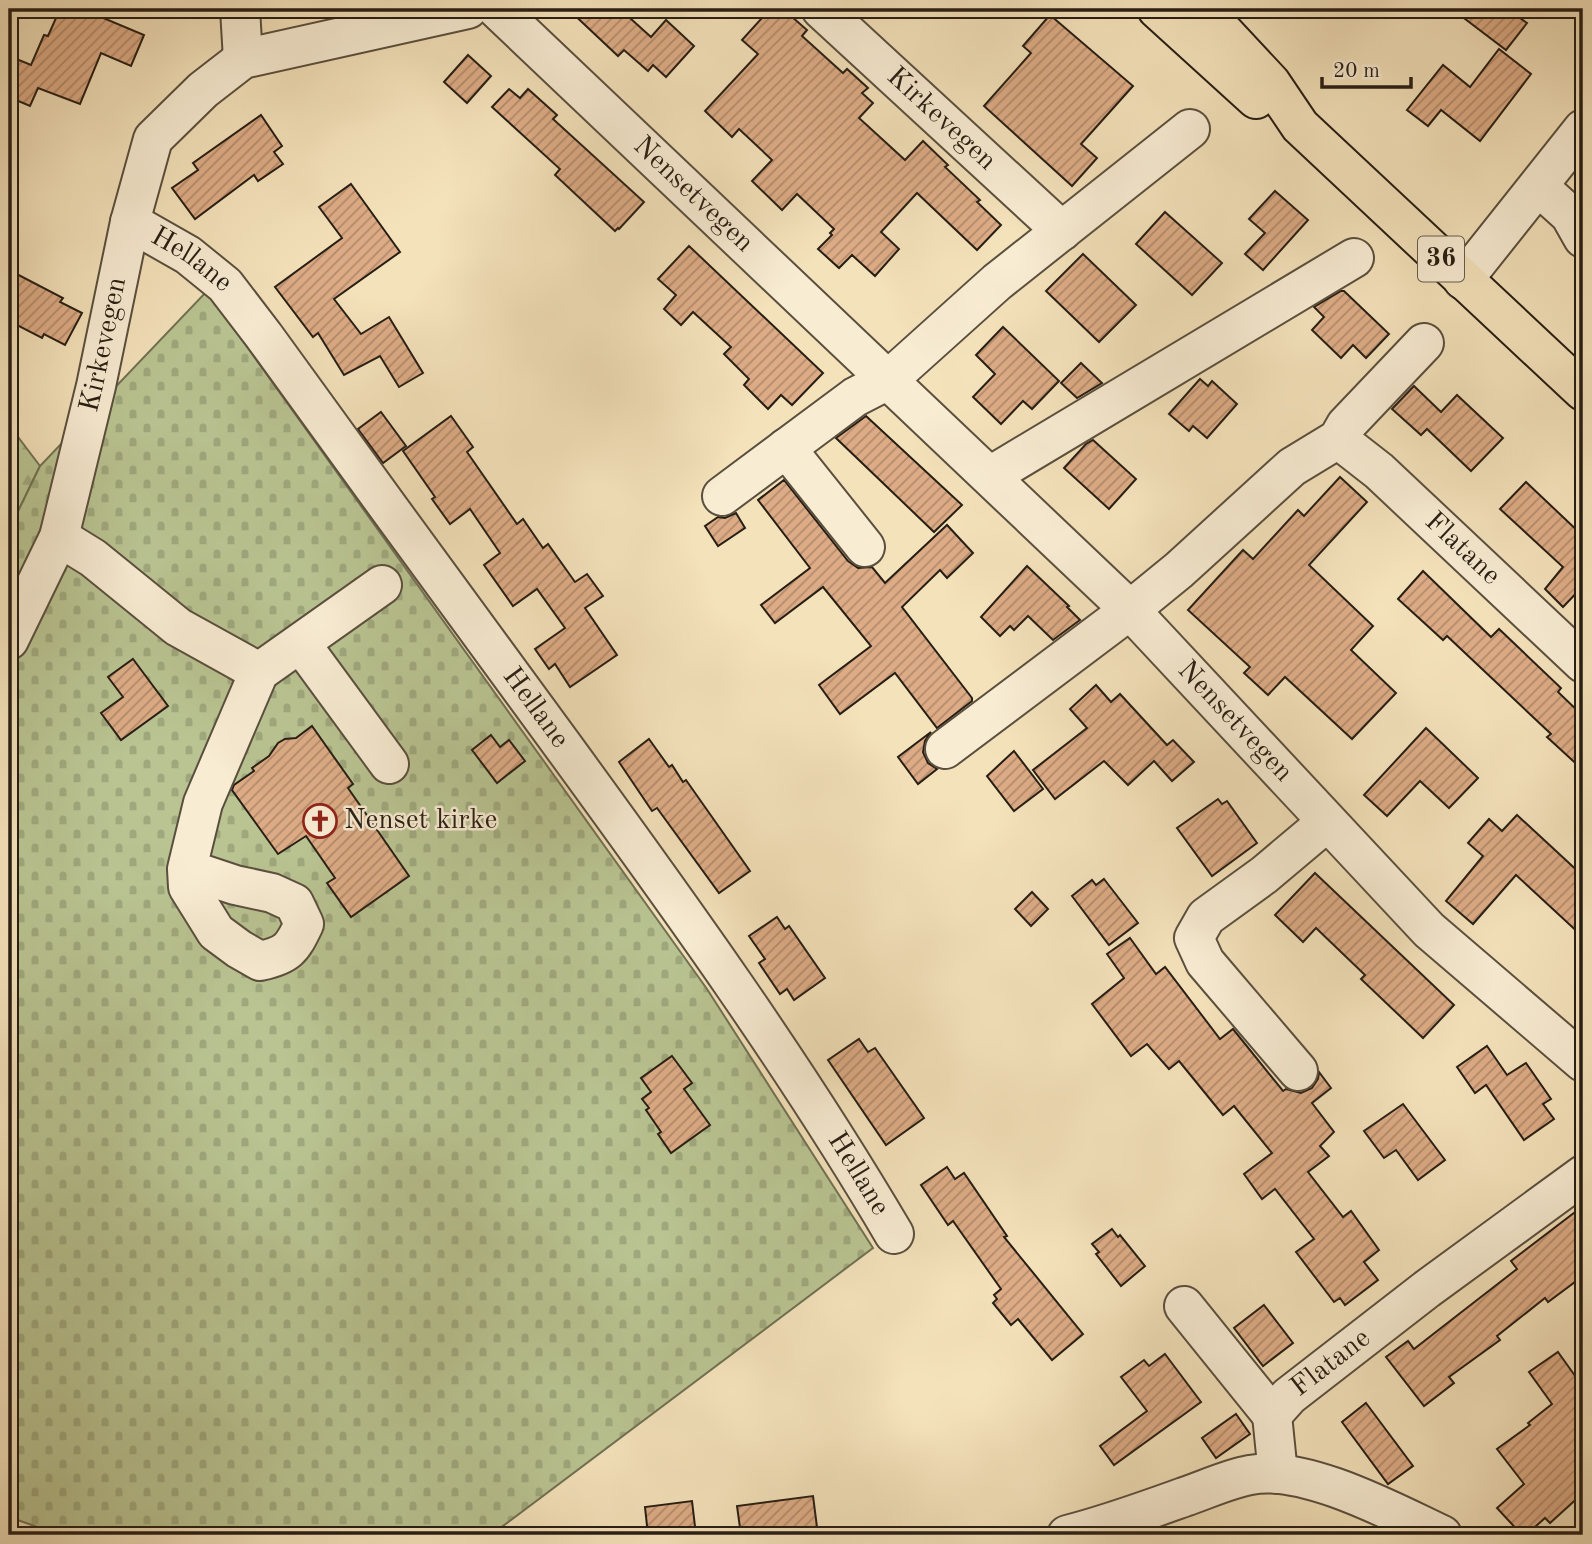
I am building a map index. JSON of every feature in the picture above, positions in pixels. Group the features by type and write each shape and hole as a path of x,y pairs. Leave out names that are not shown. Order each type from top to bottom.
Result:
{"highway":[{"name":"36","path":"1157,9 1257,100 1300,126 1583,391"},
{"name":"36","path":"1202,9 1271,83 1300,126"}],"street":[{"path":"240,9 243,59"},
{"name":"Kirkevegen","path":"9,640 59,537 96,386 130,222 153,139 203,90 243,59 468,9"},
{"name":"Nensetvegen","path":"497,9 1130,610 1430,930 1583,1062"},
{"name":"Kirkevegen","path":"821,9 1062,231"},
{"path":"722,496 855,397 888,380 997,282 1190,129"},
{"path":"1463,280 1583,129"},
{"path":"1539,187 1570,215 1583,238"},
{"name":"Hellane","path":"130,222 188,255 225,285 264,336 639,851 776,1045 846,1153 894,1234"},
{"path":"990,476 1354,258"},
{"path":"945,750 1130,610 1179,570 1292,467 1338,439 1346,425 1424,343"},
{"name":"Flatane","path":"1338,439 1379,471 1583,663"},
{"path":"786,448 865,547"},
{"path":"59,537 93,558 178,627 259,672"},
{"path":"187,869 203,803 259,672 382,585"},
{"path":"301,643 389,764"},
{"path":"1298,1071 1205,962 1194,938 1206,918 1264,875 1327,822"},
{"name":"Flatane","path":"1278,1474 1272,1415 1289,1396 1583,1175"},
{"path":"1184,1306 1272,1415"},
{"path":"1067,1535 1110,1524 1251,1474 1278,1474 1313,1480 1380,1506 1442,1535"}],"green space":[{"path":"207,291 707,989 873,1248 491,1535 60,1535 9,1517 9,530 40,466"},
{"path":"9,425 40,466 9,530"}],"building":[{"path":"60,9 82,9 144,35 131,66 101,53 80,104 38,88 30,106 9,97 9,56 31,65 44,35 48,36"},
{"path":"568,9 620,9 651,37 666,20 694,46 666,77 653,65 648,71 624,50 618,56"},
{"path":"770,9 783,9 807,30 802,36 843,73 847,69 868,88 862,93 873,103 859,118 905,160 923,141 948,165 945,167 980,200 977,202 1001,225 977,250 917,193 881,232 899,249 875,276 852,255 839,268 818,249 832,235 830,233 834,229 797,194 782,210 752,181 772,160 739,129 732,137 705,111 758,54 742,40"},
{"path":"1452,9 1507,9 1527,23 1506,50"},
{"path":"1050,15 1133,86 1081,144 1097,158 1072,186 984,106 1031,53 1023,46"},
{"path":"1499,49 1531,74 1480,141 1441,110 1428,126 1407,110 1443,65 1470,87"},
{"path":"468,55 491,76 467,103 444,82"},
{"path":"509,89 520,98 528,89 557,115 553,119 644,202 619,229 615,231 555,175 560,169 492,107"},
{"path":"261,115 282,146 274,152 283,164 258,181 254,175 195,219 172,188 198,170 193,163"},
{"path":"351,184 400,252 334,299 361,334 389,317 423,373 399,387 380,356 344,375 318,333 313,337 275,287 342,238 319,207"},
{"path":"1275,191 1308,220 1263,270 1245,254 1265,233 1249,219"},
{"path":"1165,212 1222,263 1192,295 1136,244"},
{"path":"689,246 823,373 792,405 781,395 768,409 744,385 749,379 724,354 731,347 693,312 681,325 664,309 676,295 658,279"},
{"path":"1083,254 1136,305 1099,342 1046,291"},
{"path":"9,270 63,298 60,302 82,313 65,345 44,334 42,338 9,321"},
{"path":"1341,291 1389,334 1366,358 1353,345 1341,358 1312,330 1324,317 1314,307"},
{"path":"1003,327 1059,381 1032,409 1023,401 1001,424 973,397 995,374 976,355"},
{"path":"1081,363 1102,383 1077,398 1061,383"},
{"path":"1200,379 1208,386 1212,381 1237,404 1207,438 1193,426 1189,431 1169,414"},
{"path":"1414,386 1441,412 1457,395 1503,438 1471,471 1427,429 1421,435 1392,409"},
{"path":"381,412 406,446 383,463 358,429"},
{"path":"451,416 473,447 467,452 517,524 523,519 543,548 548,544 575,582 587,574 603,596 585,608 617,655 570,687 555,664 549,669 535,649 565,628 537,589 513,606 484,565 500,553 470,509 450,524 403,451"},
{"path":"866,416 962,505 934,532 836,438"},
{"path":"1093,440 1136,479 1109,509 1064,468"},
{"path":"1340,477 1367,502 1309,565 1373,626 1351,650 1396,693 1352,739 1285,677 1268,695 1244,673 1250,667 1188,610 1243,550 1253,559 1298,510 1304,516"},
{"path":"784,480 848,561 858,568 872,567 885,583 947,525 973,553 947,578 940,570 902,607 972,698 972,701 937,728 895,673 840,714 819,685 871,646 823,587 775,623 761,605 810,568 758,500"},
{"path":"1526,482 1583,536 1583,586 1563,607 1545,589 1563,567 1500,509"},
{"path":"736,513 745,528 718,546 705,526 718,517 725,518"},
{"path":"1027,566 1080,620 1053,640 1028,616 1014,630 1010,626 1000,636 981,617"},
{"path":"1423,571 1491,637 1499,629 1561,688 1558,692 1583,716 1583,770 1547,737 1551,734 1447,636 1443,640 1398,599"},
{"path":"133,659 168,706 121,740 101,713 123,697 108,677"},
{"path":"1096,685 1111,702 1120,694 1167,745 1173,740 1194,762 1172,781 1154,761 1128,785 1104,761 1055,799 1033,770 1087,728 1070,709"},
{"name":"Nenset kirke","path":"312,726 353,784 348,788 409,876 351,917 327,883 335,878 306,836 278,854 232,790 234,785 254,771 252,768 269,756 278,743 296,738"},
{"path":"1426,728 1478,778 1449,808 1420,781 1387,816 1364,795"},
{"path":"931,732 925,741 923,752 928,763 937,769 918,784 898,757"},
{"path":"491,735 500,747 509,740 525,761 497,783 472,750"},
{"path":"649,739 669,767 672,765 683,782 686,780 750,871 719,893 657,808 652,811 619,762"},
{"path":"1014,751 1043,789 1014,811 987,776"},
{"path":"1218,799 1222,804 1227,801 1257,843 1212,876 1177,828"},
{"path":"1517,815 1583,876 1583,937 1516,875 1473,924 1446,901 1483,856 1468,843 1489,819 1502,831"},
{"path":"1315,873 1454,1005 1423,1038 1361,979 1365,975 1316,928 1303,942 1275,915"},
{"path":"1104,879 1138,923 1109,945 1072,896 1092,880 1096,885"},
{"path":"1032,892 1048,909 1031,926 1015,909"},
{"path":"777,917 785,929 789,926 825,978 794,1000 787,989 780,994 759,963 765,959 749,936"},
{"path":"1130,938 1156,974 1165,967 1220,1039 1233,1029 1283,1091 1286,1089 1301,1093 1312,1088 1319,1072 1331,1088 1312,1103 1334,1132 1320,1146 1329,1156 1308,1172 1343,1217 1351,1211 1379,1250 1364,1262 1378,1280 1345,1305 1340,1298 1334,1302 1296,1252 1314,1239 1275,1189 1262,1199 1244,1174 1272,1153 1234,1106 1223,1115 1179,1061 1169,1069 1147,1044 1131,1056 1092,1004 1124,978 1107,954"},
{"path":"859,1039 868,1052 875,1048 924,1118 886,1145 828,1060"},
{"path":"1487,1046 1507,1075 1526,1063 1551,1099 1543,1104 1554,1119 1524,1140 1486,1085 1475,1093 1457,1067"},
{"path":"672,1056 692,1083 684,1089 710,1125 671,1153 646,1110 649,1108 642,1099 651,1092 641,1078"},
{"path":"1403,1104 1445,1160 1418,1180 1396,1150 1384,1158 1364,1131"},
{"path":"947,1167 955,1179 964,1173 1007,1236 1004,1237 1083,1334 1052,1360 1018,1319 1011,1325 993,1303 997,1299 994,1295 1001,1289 953,1221 948,1225 921,1185"},
{"path":"1583,1206 1583,1276 1548,1302 1545,1298 1497,1336 1500,1340 1449,1377 1454,1383 1424,1406 1386,1357 1408,1341 1414,1349 1517,1269 1511,1261"},
{"path":"1112,1229 1145,1266 1121,1286 1096,1254 1099,1252 1092,1244"},
{"path":"1264,1305 1293,1343 1263,1366 1234,1328"},
{"path":"1558,1352 1583,1387 1583,1493 1550,1523 1545,1518 1526,1535 1522,1535 1497,1508 1524,1484 1497,1449 1530,1425 1528,1423 1552,1404 1529,1372"},
{"path":"1165,1354 1201,1402 1114,1465 1100,1446 1147,1411 1121,1377 1144,1360 1149,1366"},
{"path":"1366,1403 1413,1466 1388,1484 1342,1422"},
{"path":"1236,1414 1250,1434 1216,1458 1202,1438"},
{"path":"813,1496 818,1535 741,1535 737,1506"},
{"path":"692,1501 696,1535 648,1535 645,1507"}],"place":[{"name":"Nenset kirke","path":"320,821"}]}
